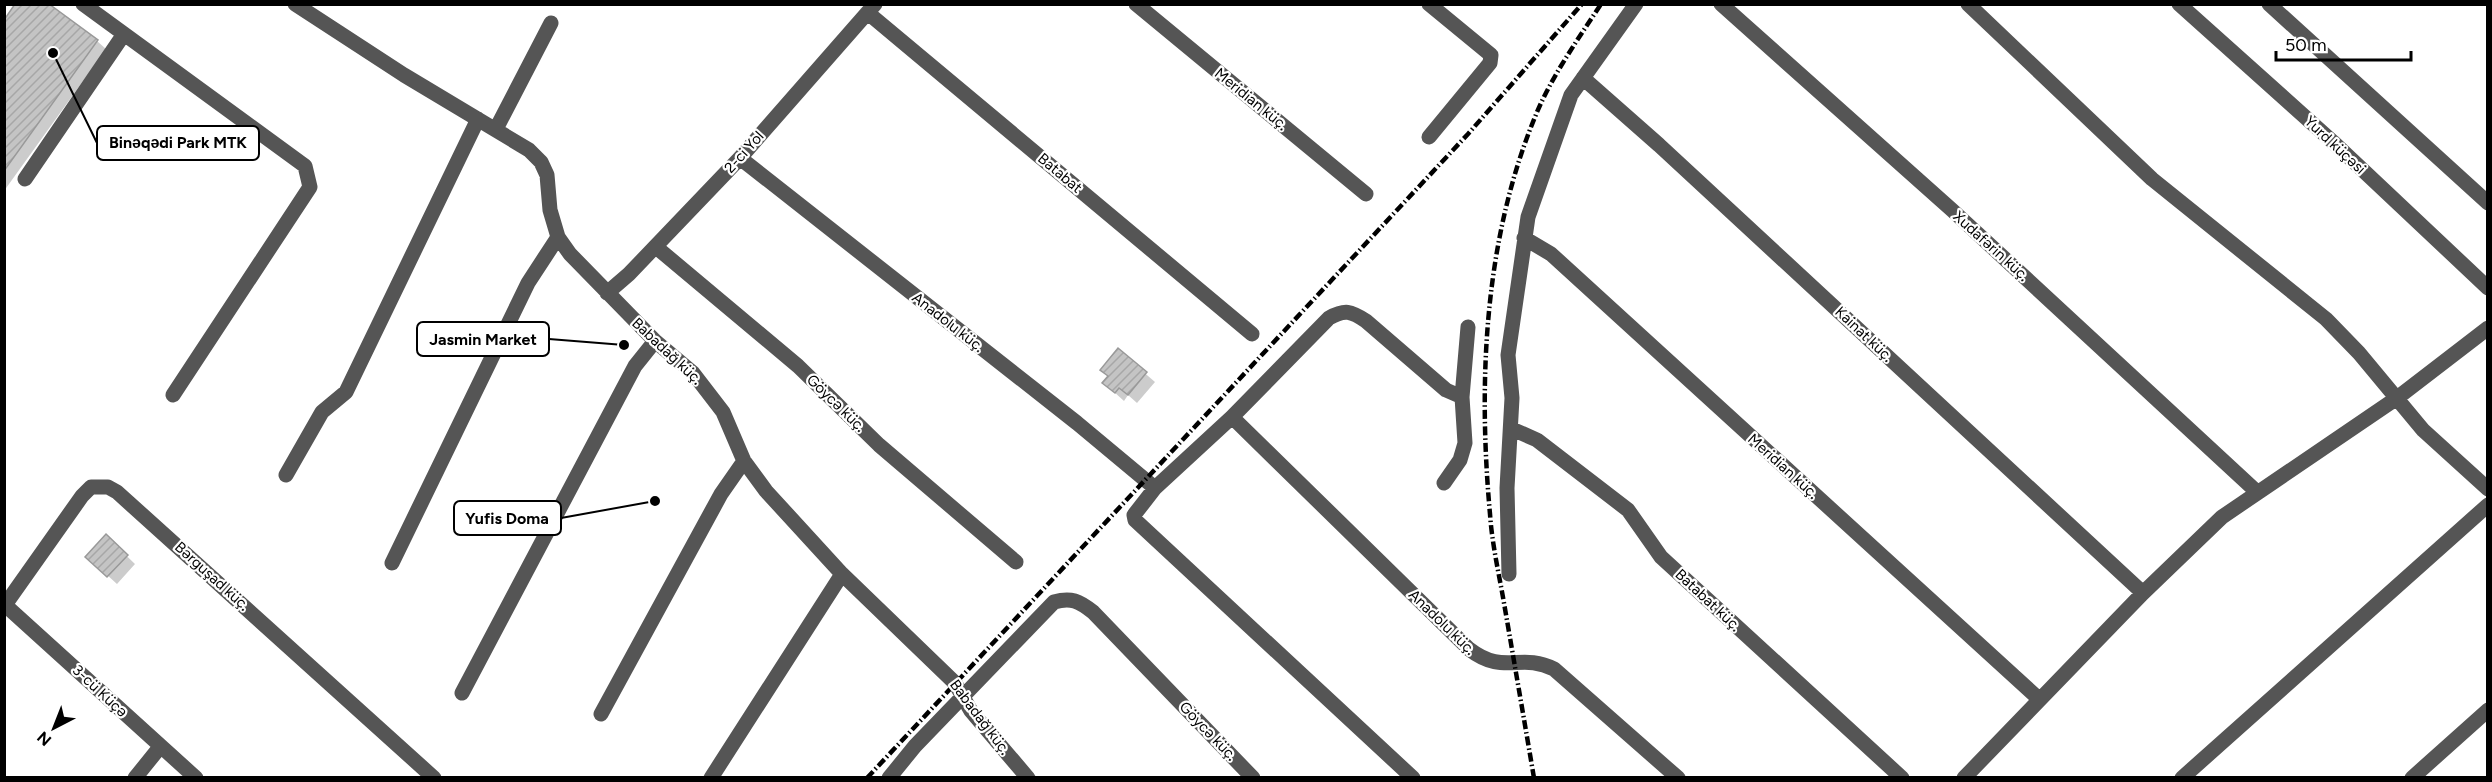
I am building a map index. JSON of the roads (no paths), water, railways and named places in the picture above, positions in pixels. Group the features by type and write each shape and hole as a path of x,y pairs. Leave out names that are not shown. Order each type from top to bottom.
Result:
{"street":[{"path":"82,4 305,166 310,187 173,395"},
{"name":"Babadağ küç.","path":"295,4 404,75 529,150 540,162 547,176 550,210 558,237 607,293 655,341 693,373 709,392 732,429 744,461 766,491 842,574 946,673 982,725 1028,777"},
{"name":"Meridian küç.","path":"1136,4 1366,194"},
{"path":"1429,4 1491,56 1490,63 1429,137"},
{"path":"1509,574 1507,488 1512,429 1508,355 1528,217 1561,118 1582,78 1636,4"},
{"name":"Xudafərin küç.","path":"1721,4 1960,218 2257,492"},
{"path":"1968,4 2152,178 2326,319 2360,353 2423,430 2487,489"},
{"name":"Yurd küçəsi","path":"2179,4 2333,142 2487,288"},
{"path":"2269,4 2487,203"},
{"name":"2-ci Yol","path":"607,293 656,247 740,158 871,9"},
{"name":"Batabat","path":"871,9 1252,334"},
{"path":"496,129 551,23"},
{"path":"25,179 124,34"},
{"name":"Kainat küç.","path":"1582,78 1652,138 2143,593"},
{"path":"286,475 322,412 346,392 478,119"},
{"name":"Anadolu küç.","path":"740,158 1077,423 1155,488"},
{"path":"392,563 528,283 558,237"},
{"name":"Meridian küç.","path":"1524,238 1551,254 2039,699"},
{"name":"Göycə küç.","path":"656,247 798,366 879,445 1016,562"},
{"path":"1413,777 1135,520 1136,510 1155,488 1232,417 1329,318 1342,311 1353,312 1366,321 1446,390 1462,397"},
{"path":"1444,483 1460,460 1465,443 1462,397 1468,327"},
{"path":"1964,777 2143,593 2222,518 2397,398 2487,328"},
{"path":"462,693 635,366 655,341"},
{"name":"Anadolu küç.","path":"1232,417 1469,649 1490,662 1515,664 1530,661 1554,669 1678,777"},
{"name":"Batabat küç.","path":"1512,429 1536,440 1628,510 1661,556 1902,777"},
{"path":"601,714 721,494 744,461"},
{"name":"Bərguşad küç.","path":"5,604 82,496 91,487 108,487 117,492 289,644 434,777"},
{"path":"2182,777 2426,563 2487,505"},
{"path":"711,777 737,740 826,595 842,574"},
{"name":"Göycə küç.","path":"962,695 1054,602 1067,598 1081,602 1093,612 1253,777"},
{"name":"3-cü Küçə","path":"5,604 160,747 196,777"},
{"path":"889,777 962,695"},
{"path":"2412,777 2487,710"},
{"path":"135,777 160,747"}],"railway":[{"path":"867,778 1468,134 1582,4"},
{"path":"1534,778 1491,525 1485,414 1489,312 1495,262 1505,213 1518,164 1535,117 1557,73 1601,4"}],"place":[{"name":"Binəqədi Park MTK","path":"53,53"},
{"name":"Jasmin Market","path":"624,345"},
{"name":"Yufis Doma","path":"655,501"}]}
